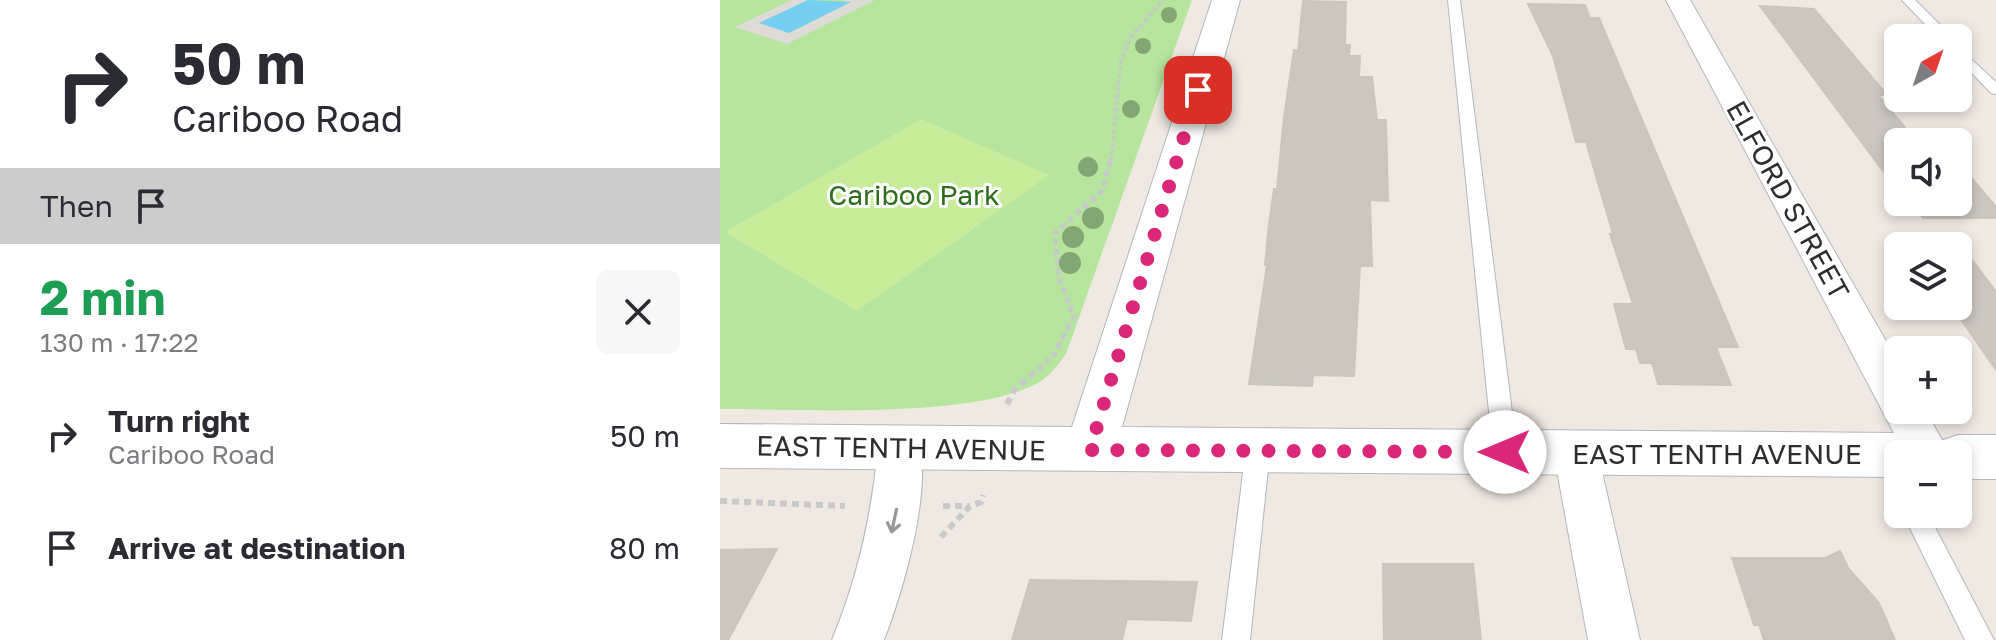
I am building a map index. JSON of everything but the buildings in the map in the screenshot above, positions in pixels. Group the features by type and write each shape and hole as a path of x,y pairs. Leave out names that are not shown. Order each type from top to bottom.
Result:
{"main road":[{"path":"1090,450 1226,0"},
{"name":"EAST TENTH AVENUE","path":"720,446 1576,454 1884,451"},
{"path":"1972,457 1996,457"}],"street":[{"name":"ELFORD STREET","path":"1678,0 1884,375"},
{"path":"858,640 879,592 897,506 900,447"},
{"path":"1576,454 1614,640"}],"lane":[{"path":"1454,0 1505,452"},
{"path":"1908,0 1932,24"},
{"path":"1972,65 1996,90"},
{"path":"1236,640 1258,450"},
{"path":"1922,528 1980,640"}],"path":[{"path":"1010,394 1020,381 1052,357 1074,316 1062,291 1052,255 1055,233 1102,191 1110,169 1121,61 1130,38 1163,0"},
{"path":"720,501 854,506"},
{"path":"956,523 970,506 981,502"}],"green space":[{"name":"Cariboo Park","path":"720,0 1192,0 1066,354 1048,375 1013,393 932,407 886,410 720,409"},
{"path":"921,119 1049,175 857,311 725,232"}],"shaded area":[{"path":"792,0 808,0 761,23 789,33 849,2 843,0 875,0 787,44 735,27"}],"water":[{"path":"808,0 851,2 789,33 759,23"}],"route":[{"path":"1198,90 1090,450 1505,452"}]}
